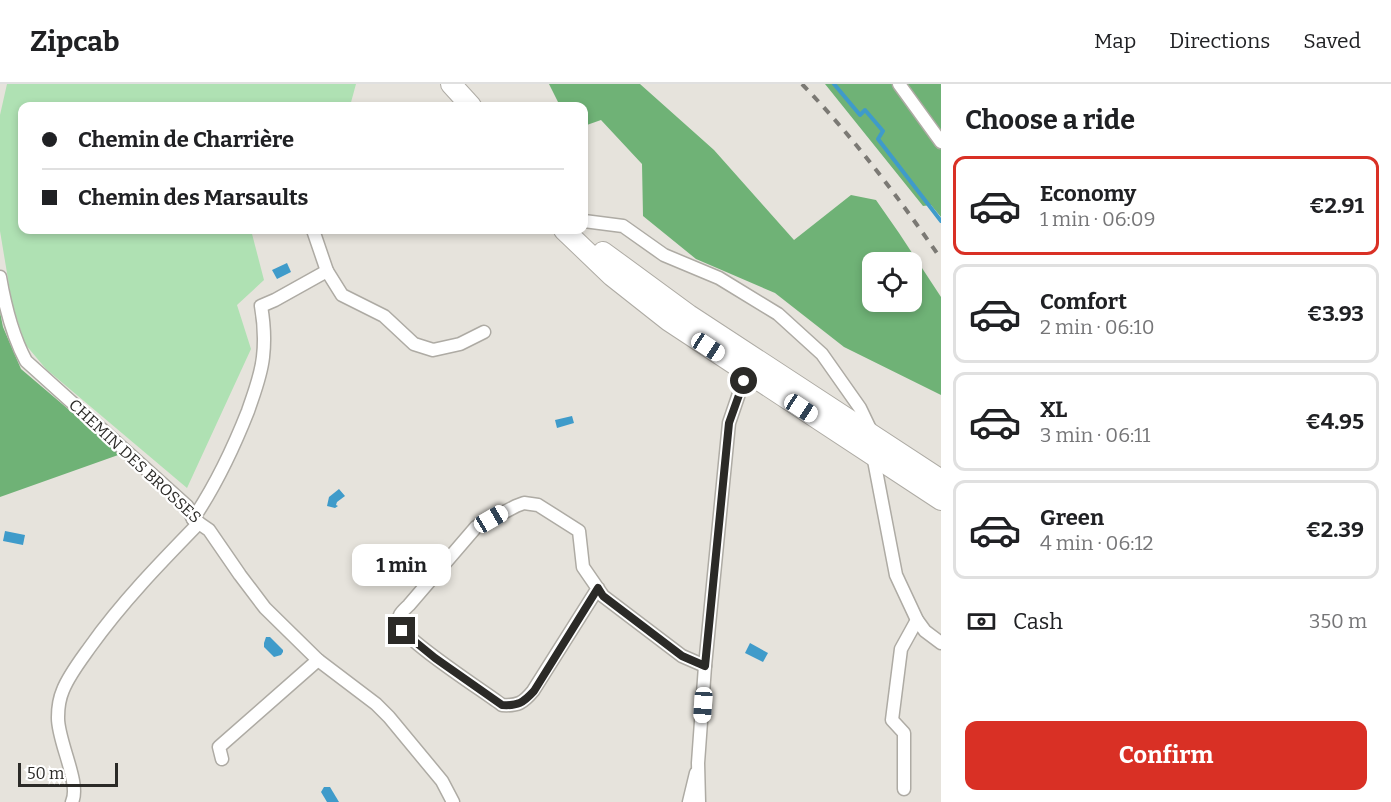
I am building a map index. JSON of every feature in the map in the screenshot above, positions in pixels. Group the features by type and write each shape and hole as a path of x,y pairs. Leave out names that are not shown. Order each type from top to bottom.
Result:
{"main road":[{"path":"436,84 452,102"},
{"path":"451,84 467,102"},
{"path":"568,234 612,276 669,321 746,373 873,445 941,480"},
{"path":"583,234 608,256 873,445 941,500"}],"street":[{"path":"899,84 941,142"},
{"path":"588,222 623,226 663,255 719,278 778,314 822,354 860,408 873,445 896,575 917,620 925,631 941,644"},
{"path":"314,234 327,271 342,295 384,316 414,344 432,350 460,344 484,332"},
{"path":"72,802 75,794 72,776 57,718 63,691 76,666 102,631 196,521 226,464 255,392 263,356 264,326 261,306 327,271"},
{"name":"CHEMIN DES BROSSES","path":"0,277 12,328 26,361 187,506 196,521 209,530 265,608 318,660 390,717 442,782 453,802"},
{"path":"699,802 698,763 705,666 729,423 746,373"},
{"path":"598,588 534,691 521,703 513,705 502,705 435,658 402,631 399,622 400,613 476,527 524,503 538,505 579,531 583,567 598,588 603,596 682,656 705,666"},
{"path":"904,789 904,734 892,720 901,649 917,620"},
{"path":"222,759 219,747 318,660"},
{"path":"689,802 698,763"}],"green space":[{"path":"7,84 356,84 351,102 18,102 18,234 252,234 264,280 237,305 251,349 187,488 46,369 25,344 12,303 0,231 0,115"},
{"path":"549,84 640,84 714,150 794,240 851,195 876,200 911,252 862,252 862,312 922,312 922,268 941,297 941,395 844,347 775,293 696,259 643,216 642,164 601,120 588,125 588,102 558,102"},
{"path":"825,84 941,84 941,217 931,205 923,206"},
{"path":"0,312 3,327 21,369 121,454 0,497"}],"water":[{"path":"287,263 291,272 277,279 272,270"},
{"path":"572,416 574,423 557,428 555,420"},
{"path":"339,489 345,496 337,502 338,506 335,508 327,506 329,497"},
{"path":"5,531 25,535 23,545 3,541"},
{"path":"266,637 270,637 283,650 281,655 274,657 264,647"},
{"path":"750,643 768,653 763,662 745,653"},
{"path":"324,787 330,787 339,802 327,802 321,792"}],"waterway":[{"path":"834,84 860,115 865,110 883,131 878,139 941,221"}],"railway":[{"path":"802,84 875,169 941,259"}],"route":[{"path":"402,631 435,658 502,705 513,705 521,703 534,691 598,588 603,596 682,656 705,666 729,423 744,381"}]}
